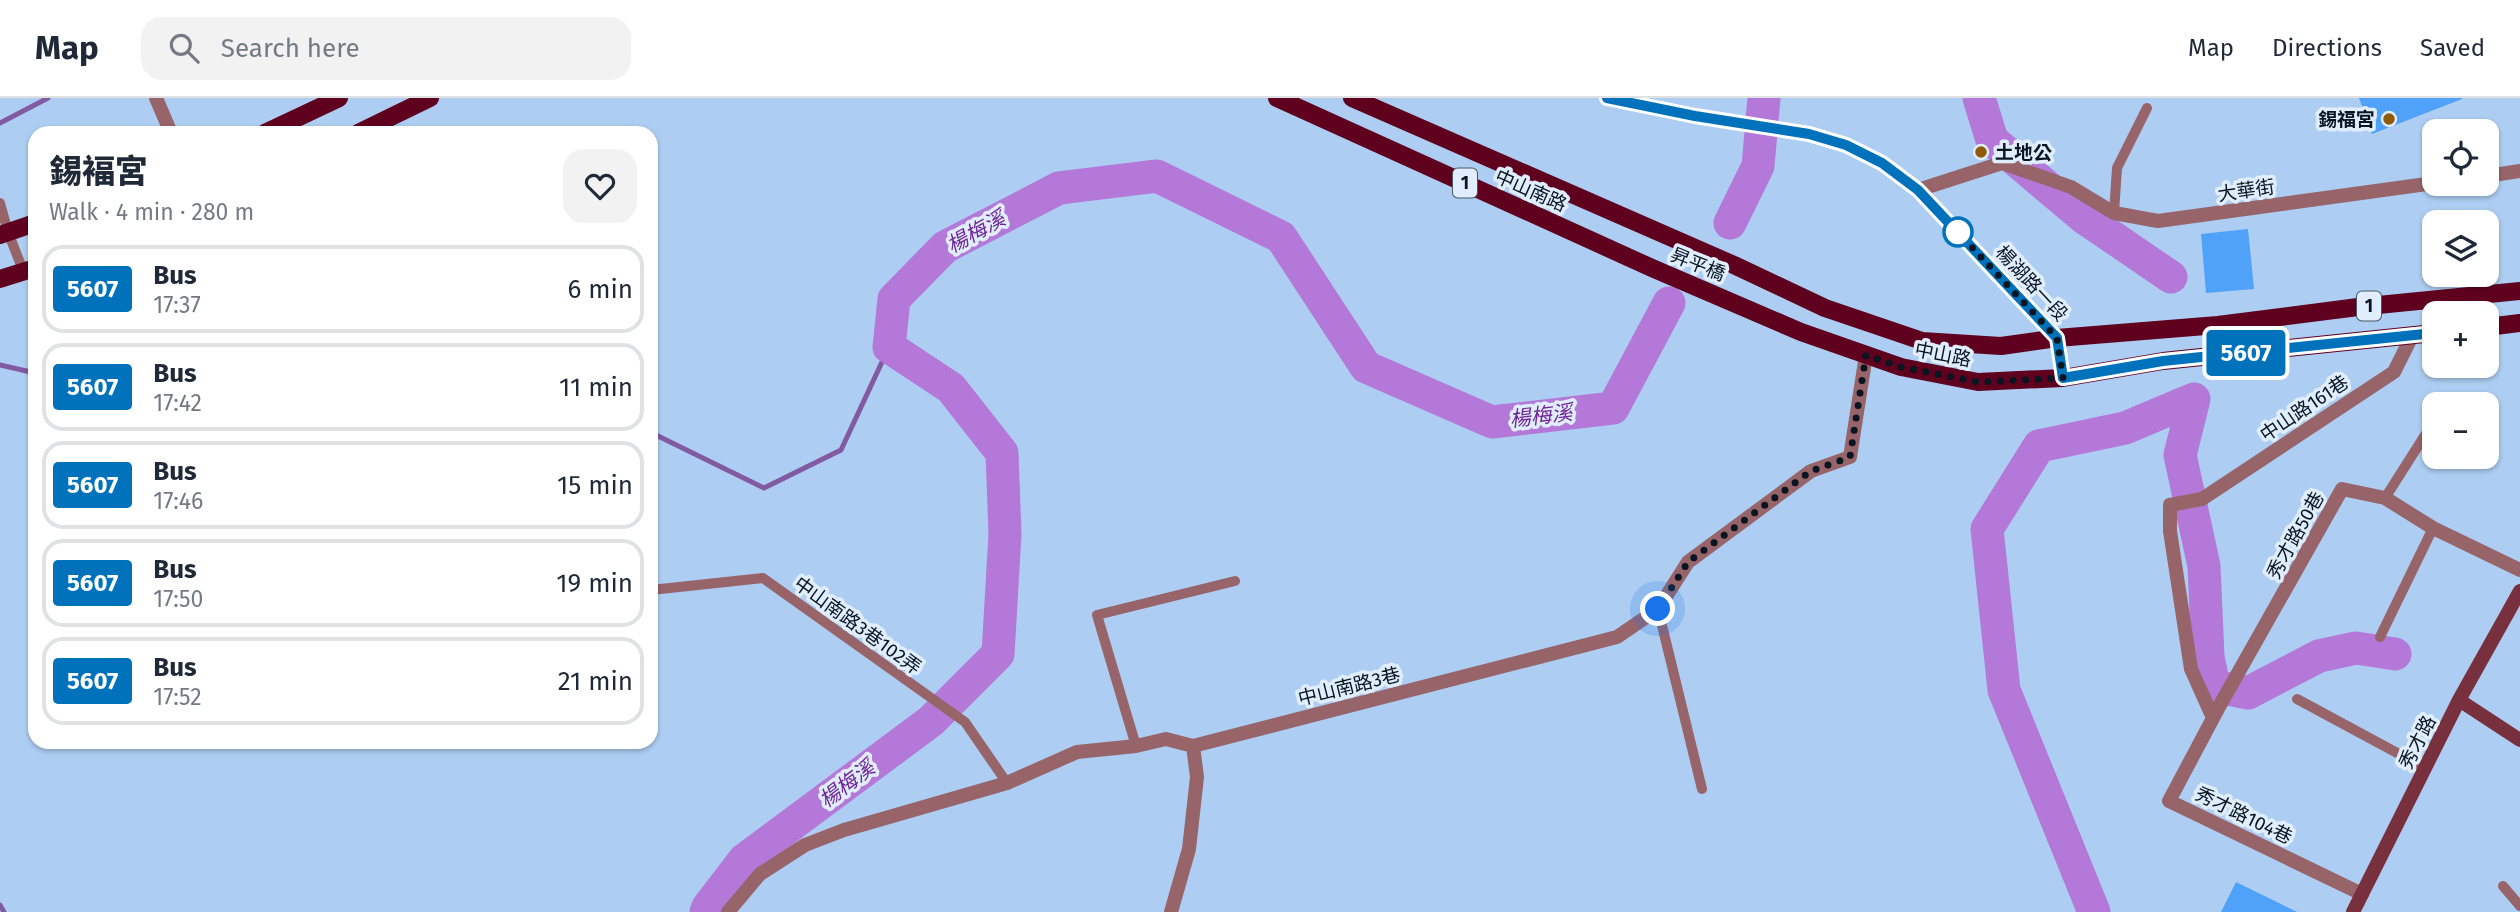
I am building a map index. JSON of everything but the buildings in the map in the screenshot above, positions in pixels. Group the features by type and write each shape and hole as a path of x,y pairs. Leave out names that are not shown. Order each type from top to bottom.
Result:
{"main road":[{"path":"280,126 339,98"},
{"path":"372,126 430,98"},
{"name":"中山南路","path":"1277,98 1652,268"},
{"name":"中山南路","path":"1352,98 1660,233"},
{"path":"4,234 28,225"},
{"name":"昇平橋","path":"1660,233 1734,265"},
{"name":"中山路","path":"1734,265 1825,307 1922,341 2001,346 2057,338 2218,325 2358,307 2520,292"},
{"name":"昇平橋","path":"1652,268 1728,299"},
{"path":"0,279 28,270"},
{"name":"中山路","path":"1728,299 1801,332 1901,367 1978,382 2063,378 2163,361 2412,336"},
{"path":"2499,326 2520,323"},
{"name":"1","path":"2412,336 2422,335"}],"street":[{"path":"156,98 168,126"},
{"name":"楊湖路一段","path":"1607,98 1695,116 1809,134 1846,145 1882,163 1918,190 2057,338 2063,378"},
{"name":"大華街","path":"1918,190 2002,163 2071,187 2114,213 2158,221 2422,185"},
{"path":"2499,175 2520,172"},
{"name":"中山路161巷","path":"2217,711 2191,668 2170,531 2170,505 2202,499 2394,372 2412,336"},
{"name":"中山南路3巷","path":"728,912 760,874 805,845 1007,783 1077,752 1136,746 1166,739 1193,746 1617,637 1658,609 1688,562 1811,471 1850,457 1866,355"},
{"name":"秀才路50巷","path":"2217,711 2342,489 2385,498 2433,528 2520,570"},
{"name":"秀才路","path":"2353,912 2459,700 2520,591"},
{"path":"2459,700 2520,740"},
{"name":"秀才路104巷","path":"2217,711 2169,801 2362,894"},
{"path":"1175,909 1190,837 1197,777 1193,746"}],"lane":[{"path":"2114,213 2117,168 2147,108"},
{"path":"0,203 4,234 28,269"},
{"path":"2385,498 2422,440"},
{"path":"2380,637 2433,528"},
{"name":"中山南路3巷102弄","path":"658,589 763,578 965,722 1007,783"},
{"path":"1136,746 1097,615 1234,581"},
{"path":"1658,609 1702,789"},
{"path":"2297,699 2425,768"},
{"path":"2503,886 2520,906"}],"waterway":[{"path":"0,123 48,98"},
{"name":"楊梅溪","path":"1730,223 1758,166 1764,98"},
{"path":"1979,98 1992,140 2083,217 2171,277"},
{"name":"楊梅溪","path":"706,912 744,860 931,721 998,654 1005,534 1002,453 951,388 889,347 894,299 945,247 1059,188 1157,176 1281,237 1366,367 1492,422 1613,408 1669,303"},
{"path":"658,436 764,488 841,450 889,347"},
{"path":"0,365 28,371"},
{"path":"2194,399 2180,455 2204,566 2208,657 2214,686 2248,693 2319,656 2356,648 2395,654"},
{"path":"2094,912 2004,690 1987,529 2039,446 2125,428 2194,399"},
{"path":"0,905 4,912"}],"bus line":[{"name":"5607","path":"1607,98 1695,116 1809,134 1846,145 1882,163 1918,190 2057,338 2063,378 2163,361 2422,334"}],"place":[{"name":"錫福宮","path":"2389,119"},
{"name":"土地公","path":"1981,152"}],"route":[{"path":"1658,609 1688,562 1811,471 1850,457 1866,355 1901,367 1978,382 2063,378 2057,338 1953,227 1958,232"}]}
